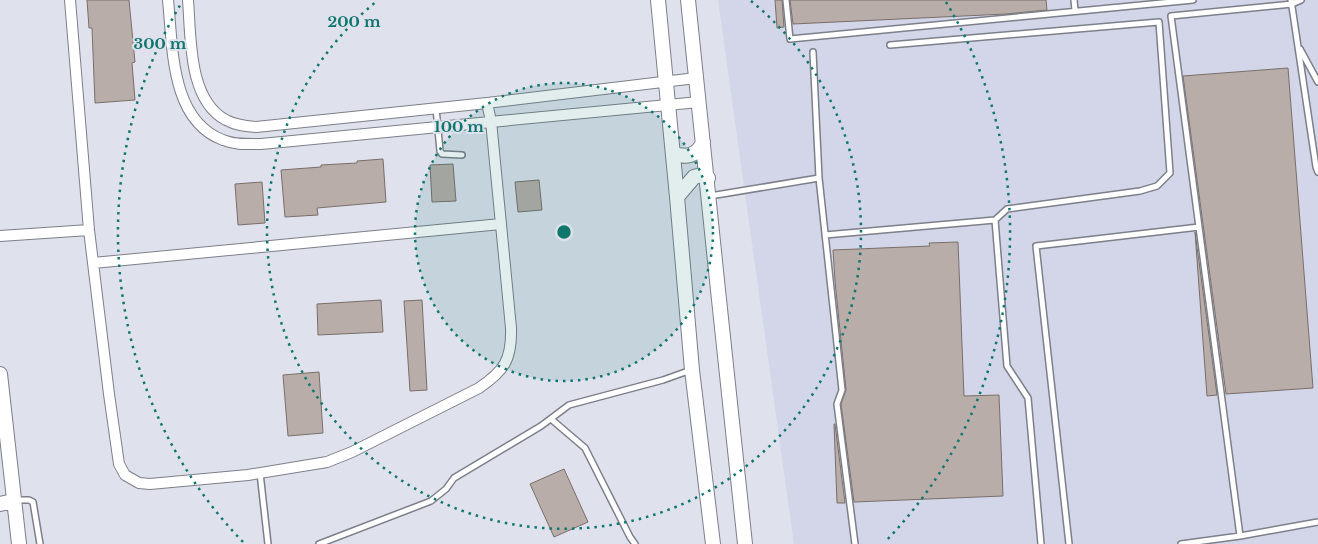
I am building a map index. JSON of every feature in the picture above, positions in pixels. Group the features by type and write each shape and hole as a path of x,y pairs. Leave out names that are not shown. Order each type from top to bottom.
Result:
{"street":[{"path":"70,0 89,230 109,394 119,464 125,475 139,483 150,484 260,473 327,462 352,452 479,388 494,378 505,364 512,347 501,224 487,103"},
{"path":"168,0 175,68 181,95 192,116 207,132 223,141 240,144 261,144 699,102"},
{"path":"188,0 196,80 212,110 225,120 238,125 256,127 487,103 696,78"},
{"path":"658,0 678,197 692,370 713,544"},
{"path":"688,0 745,544"},
{"path":"673,153 683,156 694,154 704,142"},
{"path":"678,197 694,177 701,175 708,178"},
{"path":"93,263 501,224"},
{"path":"0,236 89,230"},
{"path":"0,374 19,544"},
{"path":"0,504 14,500"}],"lane":[{"path":"786,0 790,39 1075,11 1127,3 1193,0"},
{"path":"1074,0 1075,11"},
{"path":"1240,536 1171,16 1301,0"},
{"path":"1292,2 1317,169"},
{"path":"825,235 994,220 1008,209 1140,191 1157,186 1170,173 1159,22 890,45"},
{"path":"1298,45 1318,82"},
{"path":"813,52 819,178 842,390 837,404 855,544"},
{"path":"436,108 440,151 442,154 462,155"},
{"path":"709,196 819,178"},
{"path":"994,220 1007,366 1028,398 1041,544"},
{"path":"1068,544 1036,246 1199,227"},
{"path":"319,544 431,501 446,489 454,478 551,419 570,405 663,380 692,370"},
{"path":"551,419 585,448 635,544"},
{"path":"260,473 268,544"},
{"path":"14,500 29,500 33,502 40,544"},
{"path":"1181,544 1318,522"}],"shaded area":[{"path":"718,0 1318,0 1318,544 794,544"}],"building":[{"path":"87,0 129,0 135,62 132,63 135,100 95,103 92,28 89,28"},
{"path":"775,0 782,0 784,27 777,28"},
{"path":"790,0 1046,0 1047,10 1006,14 793,24"},
{"path":"1288,68 1313,388 1226,394 1183,76"},
{"path":"383,159 386,202 317,208 318,215 285,217 281,170"},
{"path":"453,164 456,201 432,202 430,165"},
{"path":"539,180 542,210 518,212 515,182"},
{"path":"262,182 265,223 238,225 235,184"},
{"path":"1195,232 1217,395 1207,396"},
{"path":"958,242 964,396 999,395 1003,496 854,502 841,404 846,390 833,250 930,246 929,243"},
{"path":"381,300 383,332 318,335 317,304"},
{"path":"422,300 427,390 410,391 404,301"},
{"path":"319,372 323,433 288,436 283,375"},
{"path":"835,424 845,503 837,503"},
{"path":"564,469 588,522 554,537 530,484"}]}
